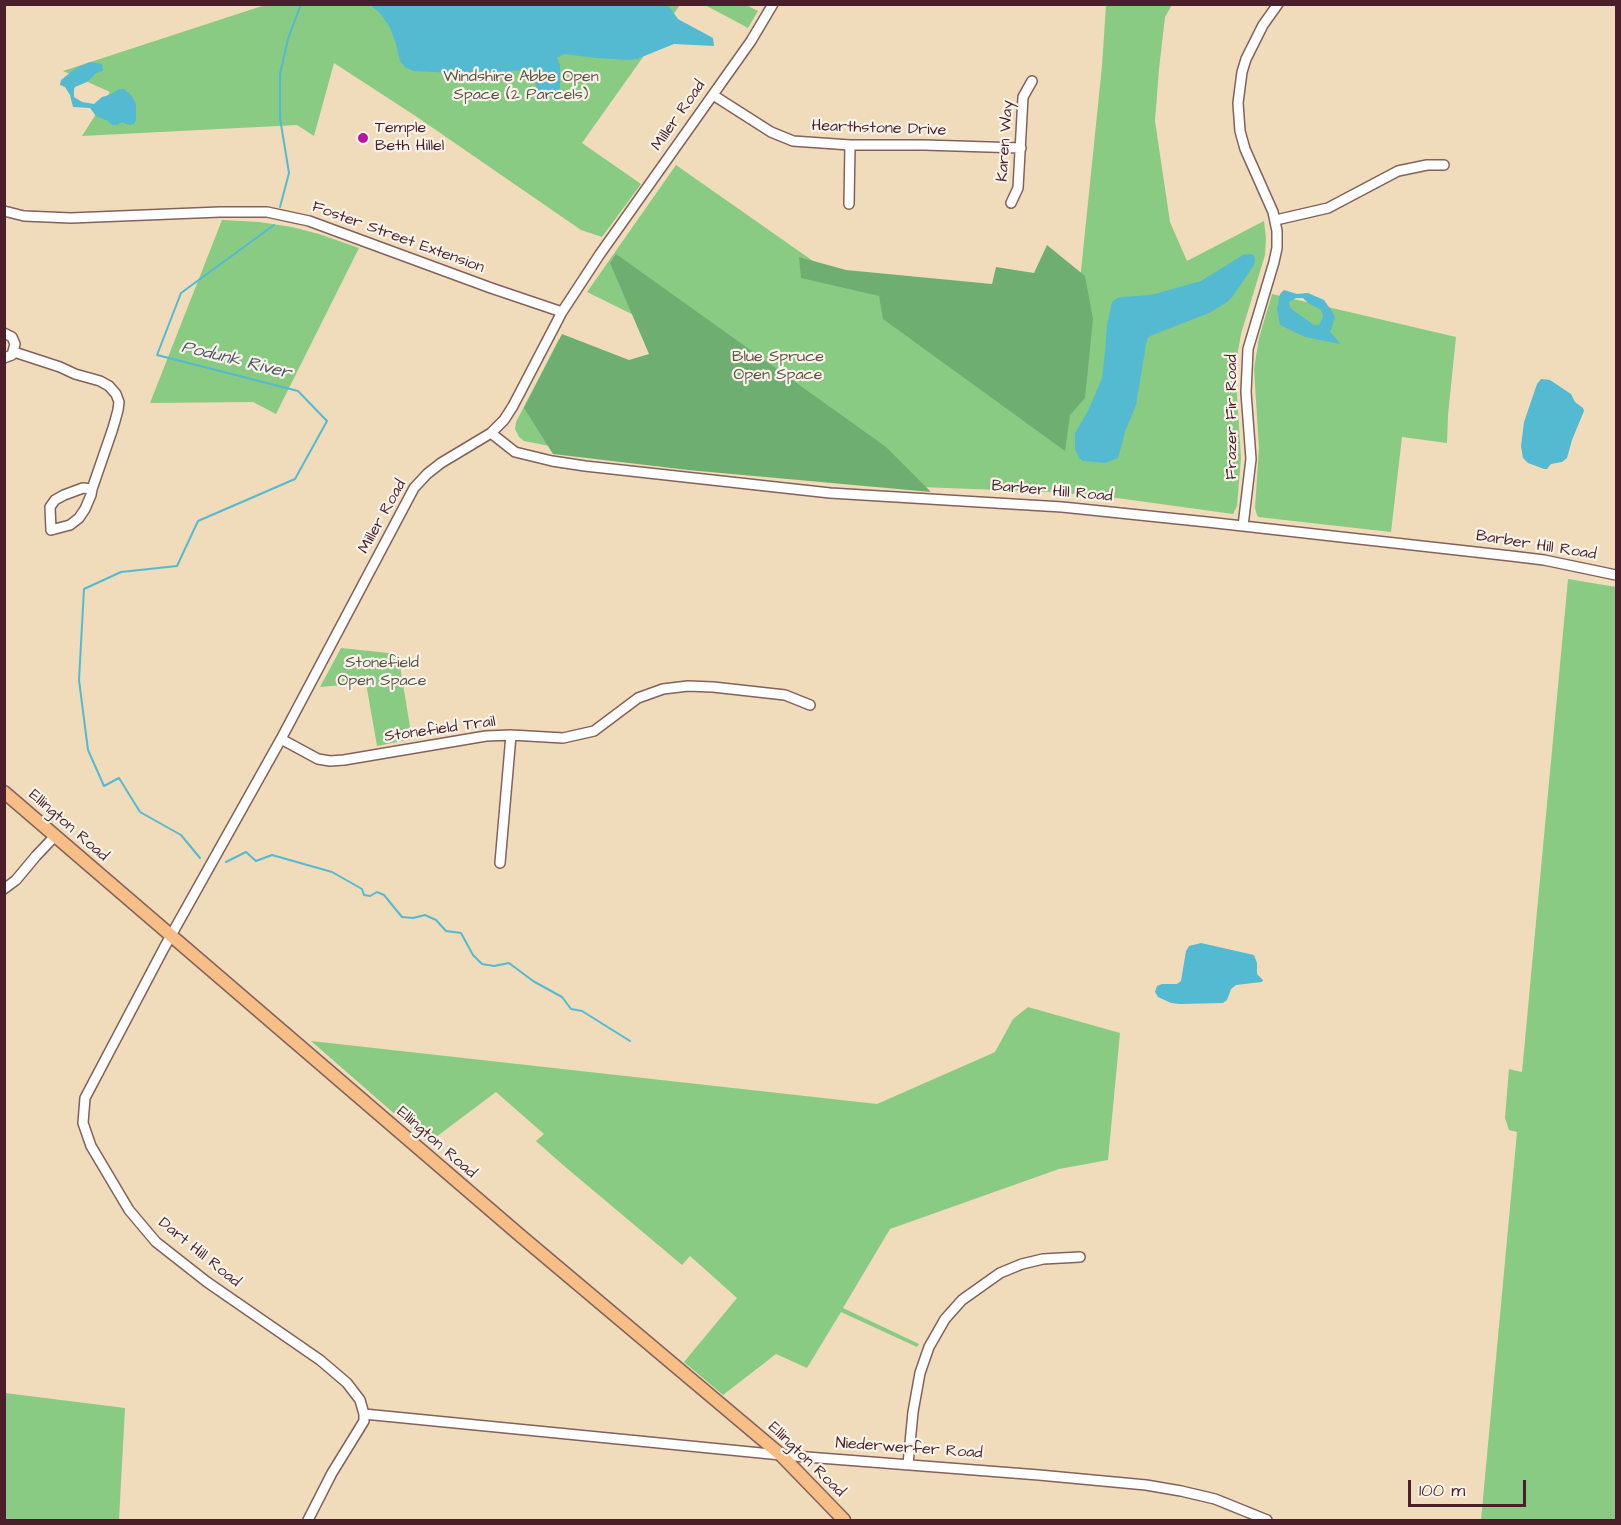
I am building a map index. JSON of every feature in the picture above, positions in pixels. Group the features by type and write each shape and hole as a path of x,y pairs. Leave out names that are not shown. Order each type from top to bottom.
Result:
{"main road":[{"name":"Ellington Road","path":"4,792 513,1230 781,1455 844,1521"}],"street":[{"name":"Miller Road","path":"171,936 281,739 414,488 426,474 491,433 504,420 562,312 600,254 751,41 773,4"},
{"name":"Frazer Fir Road","path":"1243,526 1251,459 1246,392 1248,349 1277,248 1276,220 1245,149 1240,132 1238,103 1246,59 1256,36 1278,4"},
{"name":"Karen Way","path":"1011,203 1018,188 1023,97 1032,81"},
{"name":"Hearthstone Drive","path":"713,95 771,132 794,141 850,145 1021,148"},
{"path":"849,204 850,145"},
{"path":"1276,220 1328,208 1398,171 1418,166 1444,165"},
{"name":"Foster Street Extension","path":"4,211 24,216 71,218 267,212 309,221 562,312"},
{"path":"4,333 9,335 15,344 14,352 4,358"},
{"path":"14,352 100,381 116,394 119,402 118,410 92,489 85,509 70,525 51,530 50,507 55,501 83,488 92,489"},
{"name":"Barber Hill Road","path":"491,433 515,452 585,466 830,493 1062,507 1243,526 1511,555 1617,575"},
{"name":"Stonefield Trail","path":"281,739 318,759 330,761 486,736 563,738 594,731 639,698 663,689 688,686 785,695 810,705"},
{"path":"500,863 511,735"},
{"path":"4,889 16,880 55,836"},
{"name":"Dart Hill Road","path":"171,936 86,1098 83,1123 91,1146 129,1210 156,1242 207,1282 320,1360 348,1383 360,1400 364,1414"},
{"path":"908,1464 920,1372 929,1347 945,1319 962,1300 1000,1273 1043,1259 1080,1257"},
{"path":"308,1521 332,1473 364,1421 364,1414"},
{"name":"Niederwerfer Road","path":"364,1414 781,1455 1039,1475 1169,1489 1215,1499 1267,1521"}],"green space":[{"name":"Windshire Abbe Open Space (2 Parcels)","path":"265,5 680,5 582,143 641,184 602,237 581,230 334,63 314,136 297,125 82,136 110,92 63,71"},
{"path":"705,5 746,5 758,11 748,28"},
{"name":"Blue Spruce Open Space","path":"1106,5 1172,5 1165,17 1155,121 1170,222 1187,261 1264,221 1265,255 1241,334 1237,357 1236,380 1241,458 1237,506 1233,514 1117,498 1051,492 921,487 596,455 524,441 519,437 515,429 516,422 559,339 648,383 674,335 587,292 676,165 843,282 1078,300"},
{"path":"222,220 292,227 359,248 276,414 253,402 150,403"},
{"path":"1047,245 1085,276 1093,319 1085,398 1070,415 1065,451 883,319 879,296 801,278 799,257 846,270 992,284 996,267 1034,273"},
{"path":"616,254 886,447 931,492 688,470 553,454 524,408 562,334 629,360 649,354 610,263"},
{"path":"1272,294 1456,337 1447,443 1402,437 1391,532 1258,517 1255,508 1259,448 1254,369 1259,338"},
{"path":"1568,579 1616,587 1616,1520 1481,1520 1517,1132 1509,1130 1505,1118 1509,1069 1522,1072"},
{"name":"Stonefield Open Space","path":"341,648 398,654 412,739 377,746 366,683 320,687"},
{"path":"1028,1007 1120,1033 1108,1160 1059,1169 890,1229 843,1308 919,1344 917,1347 841,1312 807,1368 776,1354 723,1395 684,1362 737,1298 690,1256 682,1265 563,1165 536,1141 544,1134 496,1092 428,1143 311,1041 877,1104 995,1052 1013,1019"},
{"path":"5,1393 125,1408 119,1520 5,1520"}],"water":[{"path":"370,5 668,5 678,19 713,38 714,46 674,44 629,60 564,54 557,58 560,65 560,89 556,95 548,97 540,94 536,87 534,70 454,73 413,71 405,67 400,61 390,28 380,13"},
{"path":"90,62 102,64 103,71 75,87 74,97 82,102 94,104 102,97 124,89 136,104 134,124 129,125 122,122 112,125 96,116 90,108 73,107 70,95 65,87 60,85 61,80 76,68"},
{"path":"1243,255 1254,255 1254,265 1226,303 1209,313 1147,339 1136,405 1118,458 1105,463 1083,461 1079,458 1075,449 1075,433 1088,411 1102,378 1107,325 1112,302 1117,298 1151,295 1201,281"},
{"path":"1284,290 1297,294 1308,293 1324,300 1335,318 1330,332 1340,344 1305,337 1280,325 1277,309 1280,294","holes":["1296,298 1303,298 1322,312 1323,317 1319,325 1314,325 1290,308 1289,302"]},
{"path":"1541,379 1550,380 1571,394 1584,411 1567,458 1562,462 1551,464 1547,469 1528,463 1523,458 1521,446 1524,422 1537,384"},
{"path":"1201,943 1254,955 1257,974 1263,980 1262,982 1236,985 1223,1003 1180,1004 1158,997 1155,992 1157,986 1177,984 1181,981 1186,951 1189,946"}],"waterway":[{"name":"Podunk River","path":"280,207 289,173 280,118 280,74 288,39 301,4"},
{"name":"Podunk River","path":"200,858 181,835 140,812 119,778 104,786 88,750 79,680 84,589 121,572 177,566 198,521 295,479 327,421 298,391 157,355 181,293 274,225"},
{"name":"Podunk River","path":"226,862 246,852 256,861 272,855 332,872 362,889 364,895 370,896 377,892 384,895 402,917 413,918 425,915 436,920 446,931 461,933 473,955 482,964 494,966 509,963 533,981 562,997 571,1009 582,1011 630,1041"}],"place":[{"name":"Temple Beth Hillel","path":"363,138"}]}
